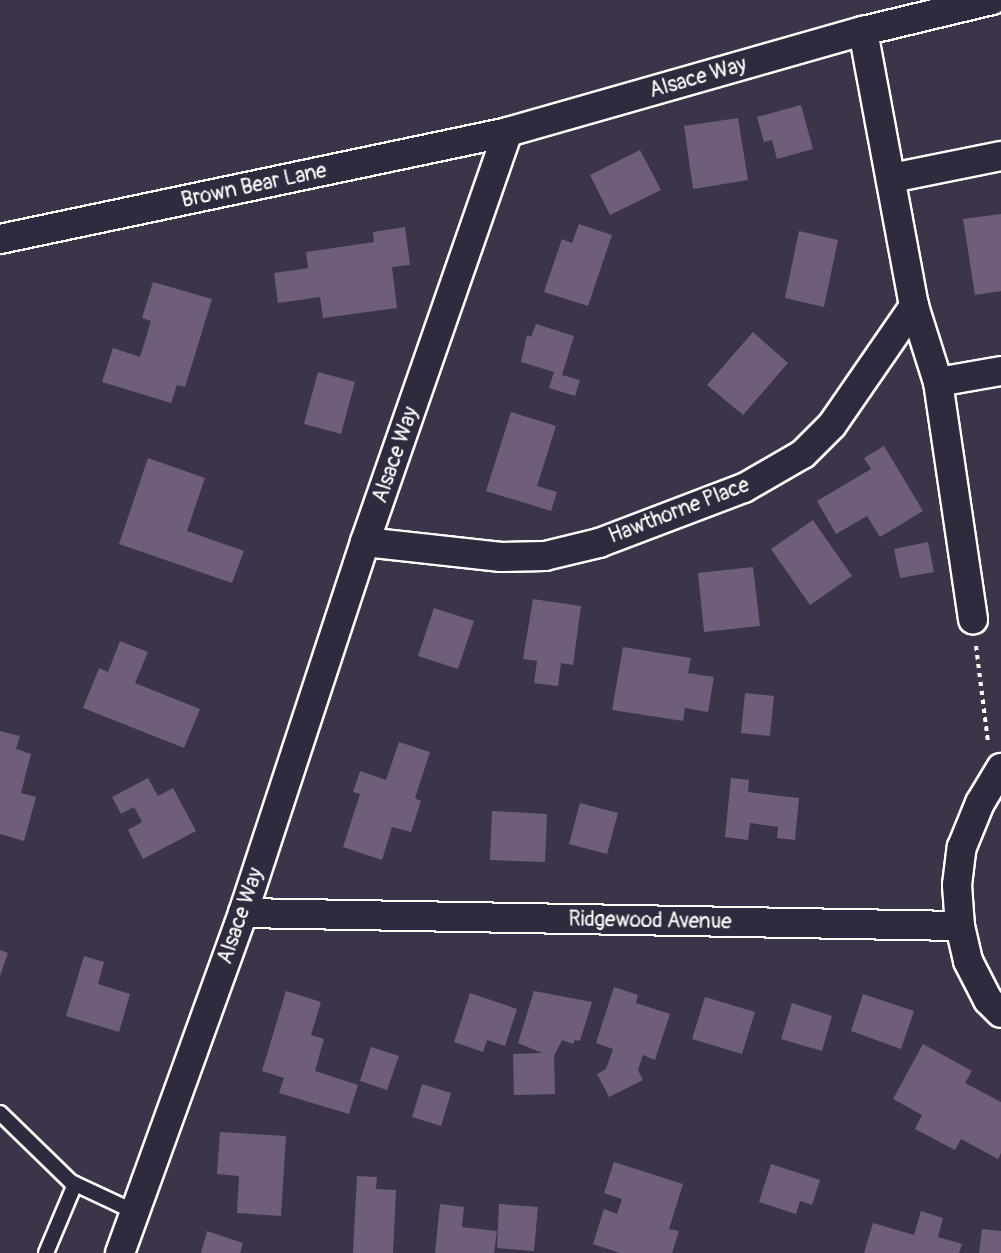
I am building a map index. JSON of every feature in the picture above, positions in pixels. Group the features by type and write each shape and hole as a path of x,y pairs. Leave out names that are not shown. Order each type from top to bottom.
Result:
{"street":[{"name":"Alsace Way","path":"120,1253 243,914 365,542 508,132 863,31 992,0"},
{"path":"1000,0 1001,6"},
{"path":"863,31 914,306 938,382 973,619"},
{"name":"Brown Bear Lane","path":"0,239 508,132"},
{"path":"892,178 1001,156"},
{"name":"Hawthorne Place","path":"365,542 501,556 545,556 599,543 744,488 803,454 832,425 914,306"},
{"path":"938,382 1001,371"},
{"path":"998,771 962,847 957,885 960,926 968,962 988,1000 1001,1013"},
{"name":"Ridgewood Avenue","path":"243,914 960,926"}],"lane":[{"path":"0,1113 75,1184 135,1212"},
{"path":"46,1253 75,1184"}],"path":[{"path":"973,619 983,719 998,771"}],"building":[{"path":"801,105 813,149 777,159 772,140 764,142 757,117"},
{"path":"738,118 748,180 693,189 684,126"},
{"path":"640,150 661,190 610,215 590,175"},
{"path":"1001,214 1001,291 975,295 963,219"},
{"path":"579,224 612,235 588,306 544,292 562,239 572,243"},
{"path":"405,227 410,265 392,267 397,308 323,318 320,297 278,303 274,273 308,268 306,252 374,242 373,232"},
{"path":"799,231 838,240 824,307 785,298"},
{"path":"153,282 212,299 185,387 177,385 171,403 102,382 113,348 140,357 151,321 142,318"},
{"path":"536,324 574,336 562,375 580,380 575,396 549,388 554,372 521,362 527,335 531,337"},
{"path":"753,332 788,363 743,415 707,385"},
{"path":"318,372 355,382 341,434 304,424"},
{"path":"511,412 556,426 537,486 557,492 551,511 486,491"},
{"path":"884,446 923,511 880,537 867,516 836,534 817,501 871,469 864,458"},
{"path":"148,458 205,478 187,531 244,551 232,583 119,544"},
{"path":"813,520 852,576 810,605 771,549"},
{"path":"928,542 934,572 900,578 894,549"},
{"path":"753,567 760,626 704,632 698,573"},
{"path":"533,599 581,606 573,665 561,663 558,686 534,683 537,661 523,659"},
{"path":"434,608 474,621 458,669 418,656"},
{"path":"120,641 148,652 135,683 200,709 184,748 83,708 99,668 108,672"},
{"path":"623,647 691,658 688,673 714,677 708,712 685,708 683,721 612,710"},
{"path":"745,693 774,696 770,736 741,733"},
{"path":"0,731 20,736 16,749 31,754 21,793 36,797 24,841 0,834"},
{"path":"399,742 430,752 415,798 421,801 411,832 392,827 382,860 343,847 360,794 353,792 360,771 386,780"},
{"path":"148,778 158,796 173,788 196,831 143,859 128,830 142,822 134,807 121,814 112,797"},
{"path":"731,778 749,780 748,792 799,798 795,840 777,838 778,827 750,823 748,840 725,837"},
{"path":"580,803 618,813 607,854 569,844"},
{"path":"492,811 547,814 545,862 490,860"},
{"path":"0,950 8,953 0,976"},
{"path":"84,956 104,962 98,984 130,994 119,1032 66,1016"},
{"path":"614,987 638,995 636,1003 670,1014 655,1060 643,1055 638,1070 643,1080 609,1097 597,1074 606,1069 613,1049 596,1043"},
{"path":"286,991 321,1002 311,1035 324,1039 315,1071 358,1085 349,1114 279,1093 284,1078 262,1071"},
{"path":"534,991 592,1002 580,1041 575,1040 573,1044 562,1040 554,1056 555,1094 514,1095 513,1054 542,1053 518,1043"},
{"path":"470,993 517,1009 505,1046 487,1040 483,1052 454,1042"},
{"path":"863,994 914,1011 901,1049 851,1031"},
{"path":"705,997 755,1012 742,1054 692,1039"},
{"path":"792,1003 832,1016 822,1051 781,1039"},
{"path":"923,1044 972,1071 965,1083 1001,1102 1001,1153 998,1159 961,1139 955,1150 915,1129 922,1115 893,1099"},
{"path":"371,1047 399,1056 387,1090 360,1081"},
{"path":"422,1084 451,1093 441,1126 412,1117"},
{"path":"220,1132 286,1136 281,1216 237,1213 239,1176 217,1174"},
{"path":"614,1162 683,1184 669,1229 679,1231 672,1253 620,1253 593,1244 604,1209 617,1214 622,1199 604,1193"},
{"path":"771,1164 820,1180 812,1205 800,1201 796,1214 759,1202"},
{"path":"357,1176 377,1177 376,1189 396,1190 393,1253 353,1253"},
{"path":"440,1204 464,1207 462,1227 497,1231 494,1253 435,1253"},
{"path":"499,1204 538,1207 534,1251 497,1248"},
{"path":"921,1211 943,1218 938,1237 962,1244 959,1253 864,1253 873,1223 914,1235"},
{"path":"982,1229 1001,1231 1001,1253 979,1253"},
{"path":"207,1231 243,1243 240,1253 201,1253"}]}
